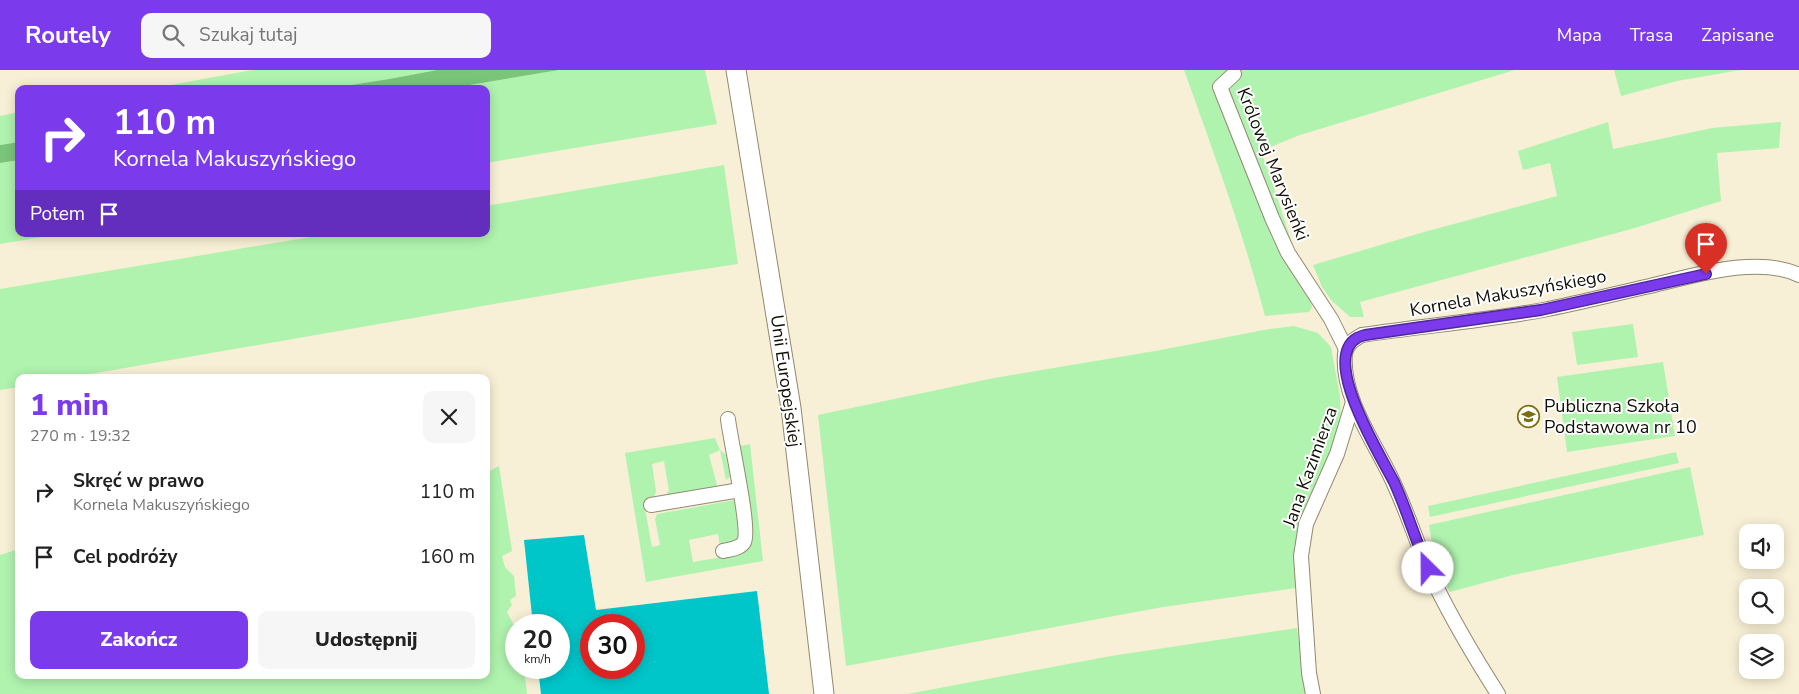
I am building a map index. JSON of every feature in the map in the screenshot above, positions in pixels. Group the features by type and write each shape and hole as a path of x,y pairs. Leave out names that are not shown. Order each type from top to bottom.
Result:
{"main road":[{"name":"Unii Europejskiej","path":"736,70 791,408 824,694"}],"street":[{"name":"Królowej Marysieńki","path":"1234,74 1220,87 1272,218 1288,253 1331,319 1346,349"},
{"name":"Kornela Makuszyńskiego","path":"1346,349 1353,340 1362,335 1541,310 1692,276 1734,269 1773,267 1799,275"},
{"path":"1346,349 1347,379 1353,402 1394,483 1434,582 1476,659 1498,694"},
{"name":"Jana Kazimierza","path":"1313,694 1309,673 1301,556 1306,524 1337,454 1353,402"},
{"path":"723,551 736,548 744,542 746,536 728,419"},
{"path":"651,506 740,490"}],"green space":[{"path":"252,70 437,70 351,85 171,85"},
{"path":"437,70 559,70 470,85 351,85"},
{"path":"559,70 705,70 717,124 490,162 490,85 470,85"},
{"path":"1184,70 1515,70 1300,135 1261,151 1312,307 1309,312 1265,316 1217,161"},
{"path":"1614,70 1741,70 1677,81 1621,96"},
{"path":"15,113 15,143 0,145 0,116"},
{"path":"1608,122 1613,149 1712,128 1781,122 1779,148 1717,153 1721,201 1635,228 1360,302 1364,317 1350,317 1332,301 1322,287 1313,265 1424,232 1557,196 1550,163 1523,170 1518,151"},
{"path":"15,143 15,161 0,163 0,145"},
{"path":"15,161 15,237 43,237 0,244 0,163"},
{"path":"724,165 738,264 645,278 90,374 15,374 15,388 0,390 0,289 310,237 490,237 490,205"},
{"path":"1633,324 1638,357 1577,365 1572,332"},
{"path":"1294,326 1318,333 1331,347 1340,396 1341,425 1334,446 1308,500 1299,527 1295,553 1296,588 1163,607 846,666 818,415 994,378"},
{"path":"1663,362 1675,436 1567,452 1557,377"},
{"path":"715,438 720,450 709,455 717,485 715,490 668,498 667,492 669,491 664,461 652,464 656,491 654,498 644,503 652,547 660,545 655,519 657,514 735,500 737,502 742,538 734,544 720,547 718,534 689,540 693,562 738,552 746,545 749,532 735,447 750,444 763,561 646,582 625,453"},
{"path":"720,450 726,455 730,477 726,480"},
{"path":"1676,452 1679,463 1430,517 1428,506"},
{"path":"499,466 512,551 502,556 505,567 514,576 516,596 510,600 512,605 507,612 508,614 505,614 505,679 525,679 527,694 0,694 0,555 15,550 15,679 490,679 490,471"},
{"path":"1690,467 1704,535 1513,575 1450,592 1436,567 1429,525"},
{"path":"1297,628 1307,694 907,694 1111,656"}],"water":[{"path":"584,535 596,610 757,591 769,694 541,694 539,679 570,679 570,614 532,614 524,540"}],"place":[{"name":"Publiczna Szkoła Podstawowa nr 10","path":"1528,416"}],"route":[{"path":"1428,568 1394,483 1353,402 1345,362 1346,349 1353,340 1362,335 1541,310 1706,274"}]}
